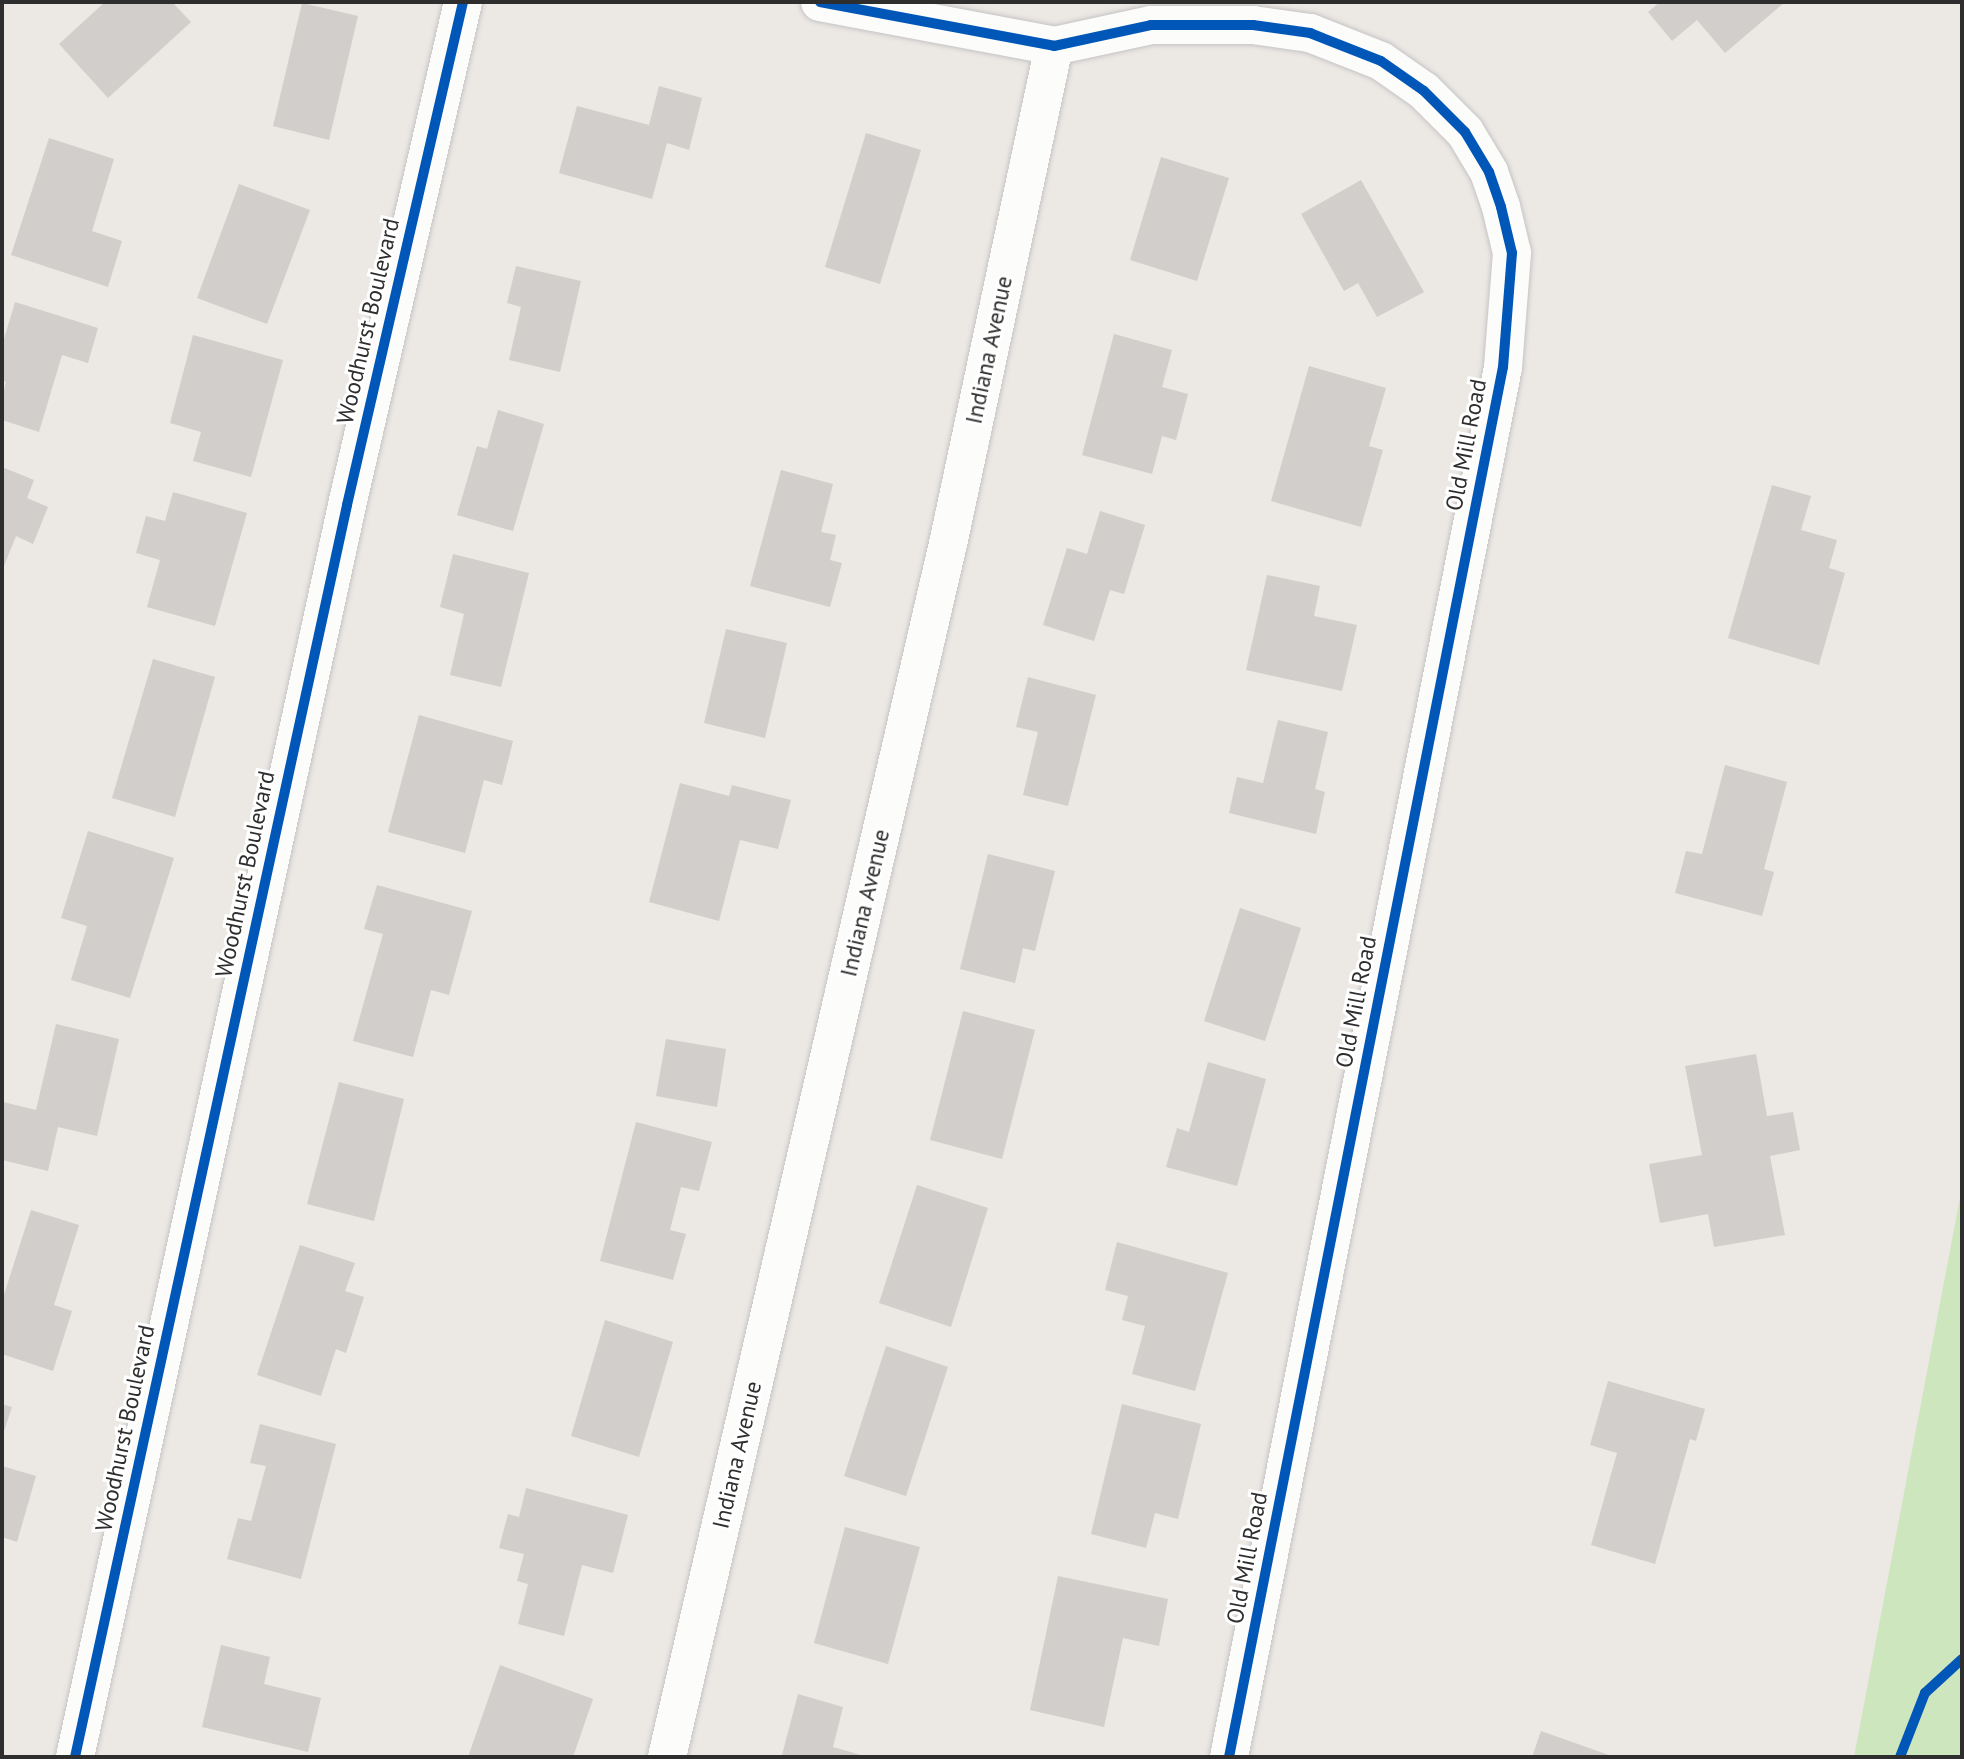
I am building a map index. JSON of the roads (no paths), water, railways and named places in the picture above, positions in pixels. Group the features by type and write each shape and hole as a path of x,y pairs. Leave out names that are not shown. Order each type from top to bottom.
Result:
{"street":[{"name":"Woodhurst Boulevard","path":"75,1757 350,491 463,2"},
{"path":"820,2 1054,46"},
{"name":"Old Mill Road","path":"1054,46 1151,25 1253,25 1310,33 1381,61 1424,91 1465,132 1489,172 1502,207 1512,253 1503,367 1229,1757"},
{"name":"Indiana Avenue","path":"667,1757 948,544 1054,46"}]}
